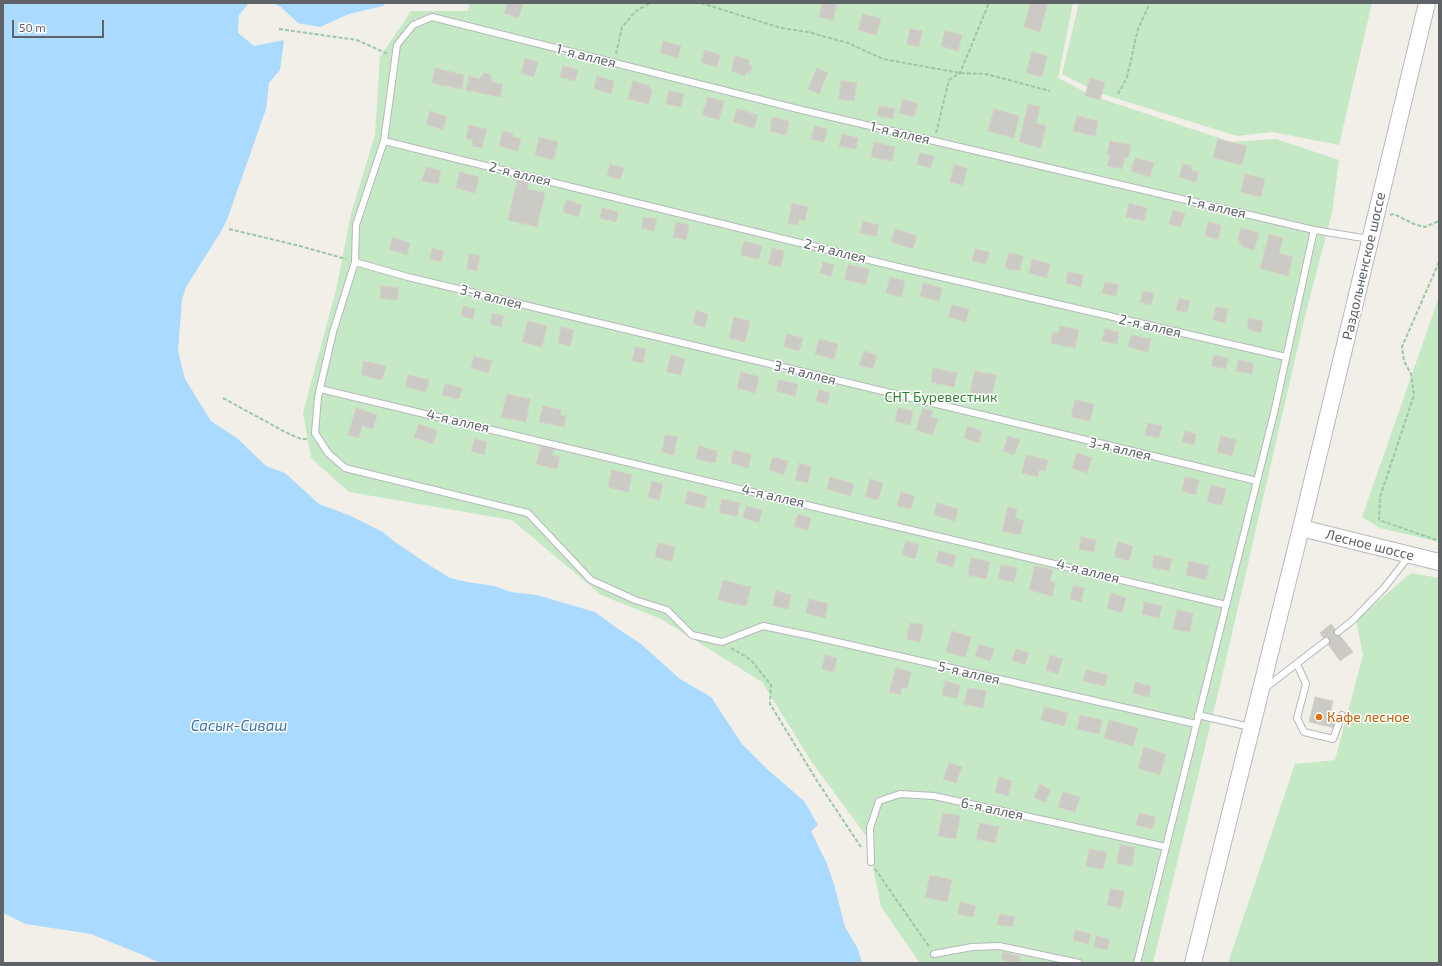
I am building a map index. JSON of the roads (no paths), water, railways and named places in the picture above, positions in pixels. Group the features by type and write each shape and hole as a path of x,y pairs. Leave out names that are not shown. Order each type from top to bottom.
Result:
{"main road":[{"name":"Раздольненское шоссе","path":"1193,963 1301,528 1427,3"},
{"name":"Лесное шоссе","path":"1301,528 1439,562"}],"lane":[{"name":"1-я аллея","path":"384,141 397,45 413,25 432,17 802,110 1314,230 1371,239"},
{"path":"320,389 333,332 355,262 356,225 384,141"},
{"name":"2-я аллея","path":"384,141 902,268 1286,357"},
{"path":"1137,963 1274,413 1314,230"},
{"name":"3-я аллея","path":"355,262 1257,481"},
{"name":"5-я аллея","path":"320,389 315,433 328,453 345,468 528,513 591,580 634,600 667,610 692,635 722,642 763,626 1196,724"},
{"name":"4-я аллея","path":"320,389 770,495 1226,605"},
{"path":"1338,632 1353,620 1384,588 1410,555"},
{"path":"1261,691 1326,641"},
{"path":"1297,664 1306,684 1297,718 1304,732 1333,739 1342,715"},
{"path":"1198,715 1252,727"},
{"name":"6-я аллея","path":"871,862 870,828 879,801 900,794 934,796 1166,847"},
{"path":"934,954 972,947 999,946 1079,963"}],"water":[{"name":"Сасык-Сиваш","path":"3,3 249,3 239,15 238,33 254,46 284,40 280,70 269,83 266,109 228,217 222,230 186,287 182,300 178,351 185,379 211,421 238,439 266,466 285,473 319,504 351,516 383,532 395,542 450,578 494,586 511,592 537,595 595,612 641,644 680,679 711,697 742,744 767,769 804,801 818,825 811,831 827,864 834,884 845,927 858,949 862,963 160,963 91,934 26,924 3,913"},
{"path":"273,3 385,3 383,6 349,14 320,27 298,23 281,7"}],"place":[{"name":"Кафе лесное","path":"1319,717"}],"park label":[{"name":"СНТ Буревестник","path":"941,397"}]}
